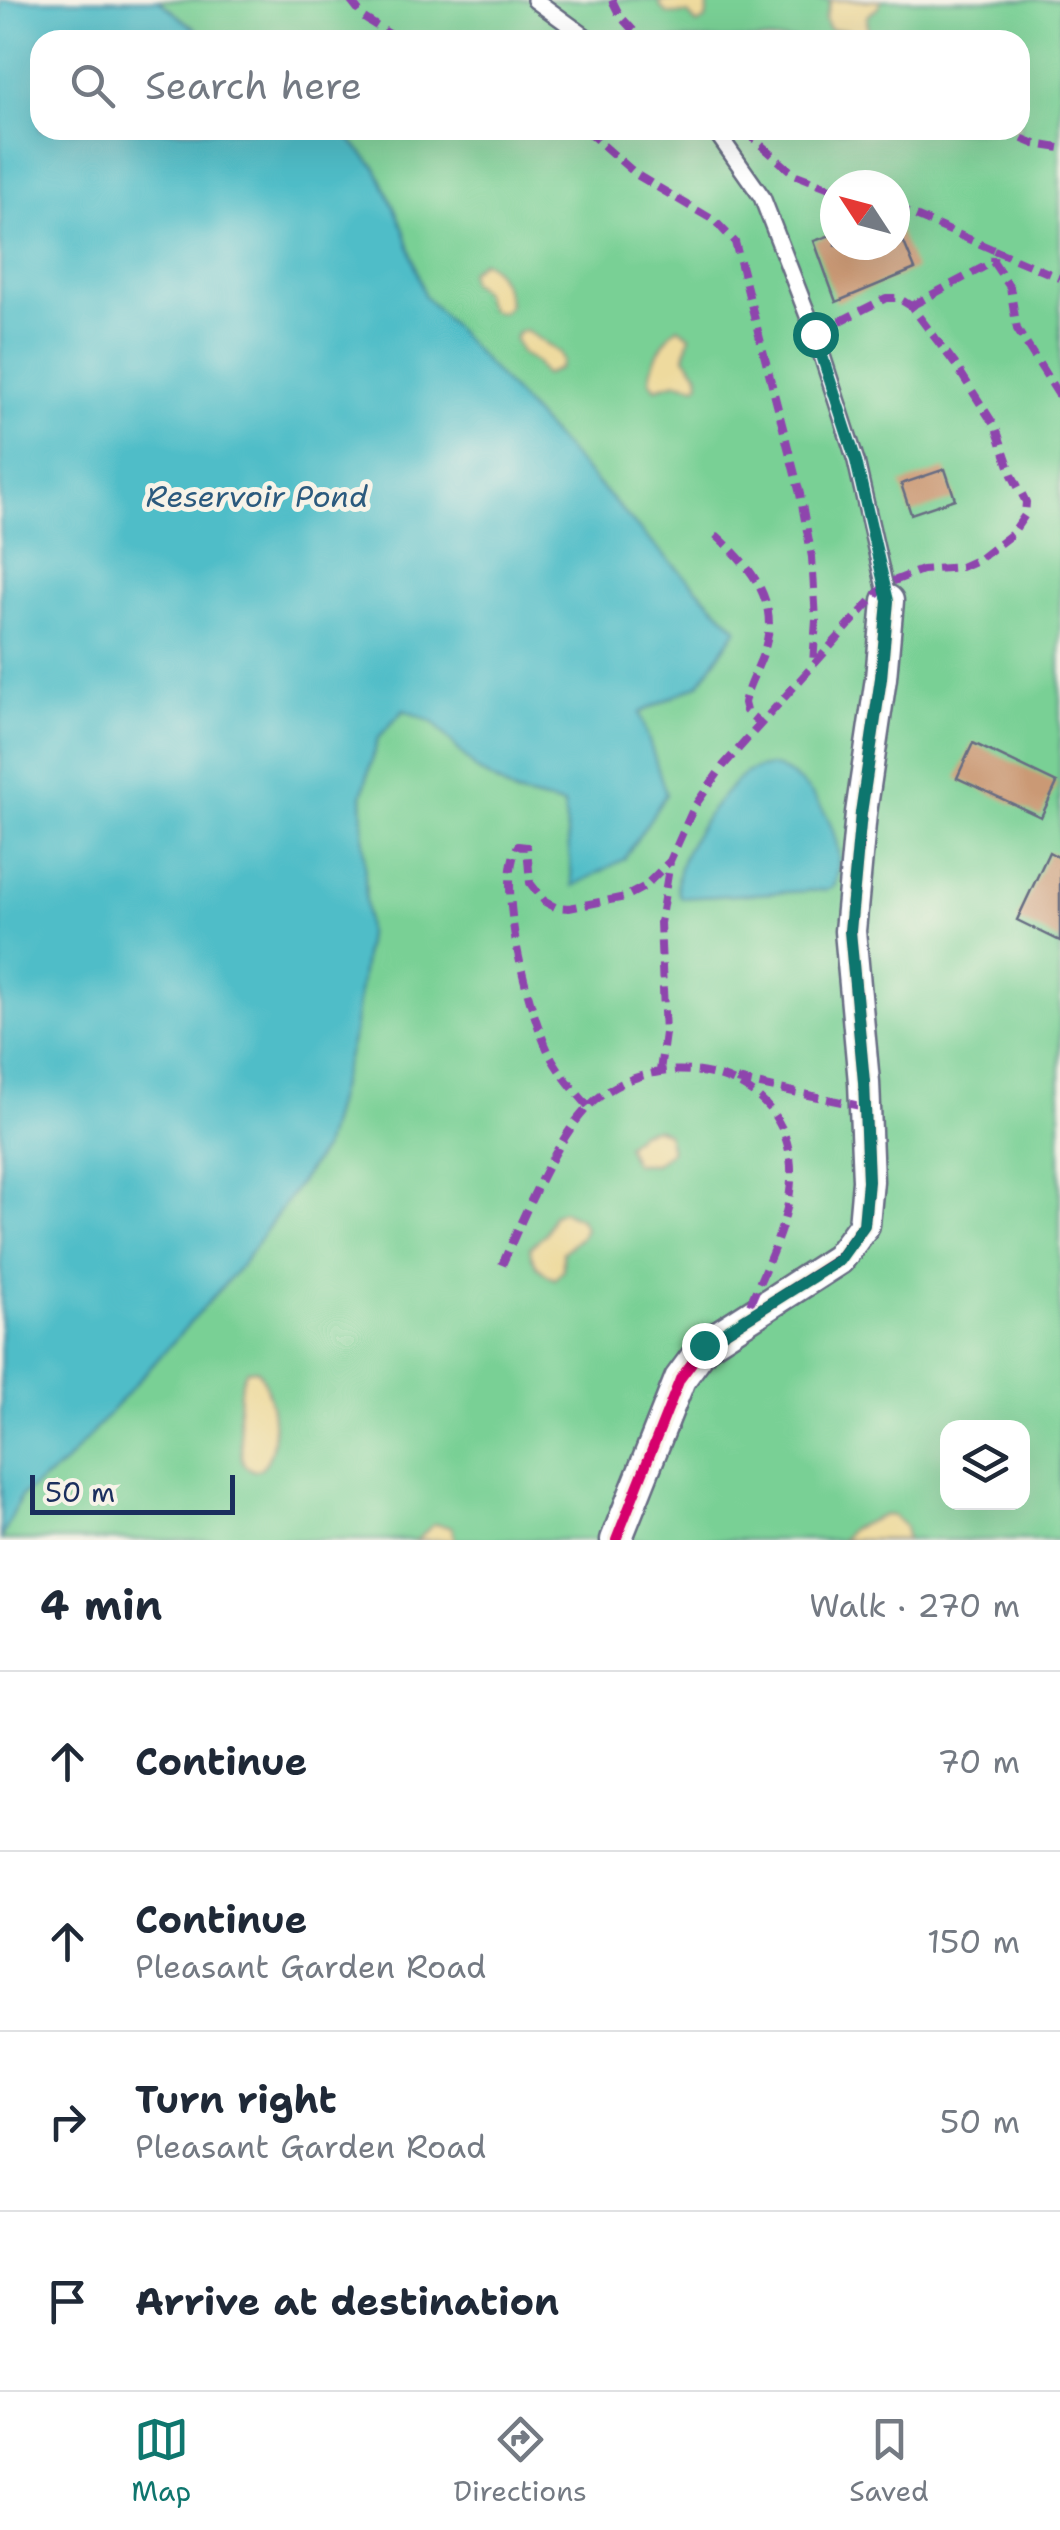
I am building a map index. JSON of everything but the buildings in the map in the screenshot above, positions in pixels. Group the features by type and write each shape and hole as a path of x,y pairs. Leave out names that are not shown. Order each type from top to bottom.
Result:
{"street":[{"path":"616,1540 680,1379 704,1345 839,1260 864,1225 868,1181 864,1082 850,931 888,601"}],"lane":[{"path":"535,0 576,30"},
{"path":"722,140 762,197 815,334 856,461 888,601"}],"green space":[{"path":"158,0 1060,0 1060,1540 1,1540 21,1496 65,1463 243,1263 323,1149 354,1032 367,934 362,796 378,738 404,710 433,722 476,769 515,794 564,805 574,885 640,713 699,684 737,629 649,540 424,295 404,230 376,168 350,140 1030,140 1030,30 196,30"}],"sand":[{"path":"659,0 709,0 706,19 697,24 688,14 668,14"},
{"path":"831,0 881,0 879,7 867,16 868,30 830,30 825,19"},
{"path":"482,261 492,267 504,286 509,305 503,312 490,309 481,291 470,282 469,272"},
{"path":"678,327 690,335 685,357 699,374 700,383 696,386 677,382 656,388 650,381 655,359"},
{"path":"525,330 559,352 563,361 559,369 544,375 537,363 521,353 515,339 518,332"},
{"path":"655,1128 667,1133 671,1151 655,1164 634,1164 626,1145 640,1132"},
{"path":"562,1211 579,1218 585,1228 581,1237 563,1252 563,1269 555,1279 538,1266 530,1247 546,1233 553,1215"},
{"path":"256,1369 268,1392 273,1440 264,1465 254,1471 242,1459 239,1413 243,1378 247,1370"},
{"path":"884,1515 893,1516 905,1526 906,1540 842,1540 851,1529"},
{"path":"434,1524 452,1527 455,1540 416,1540"}],"water":[{"name":"Reservoir Pond","path":"0,0 158,0 196,30 30,30 30,140 350,140 376,168 404,230 424,295 649,540 737,629 699,684 640,713 666,794 624,859 573,886 564,805 516,794 476,769 433,722 404,710 378,738 362,796 367,934 354,1032 323,1149 243,1263 65,1463 21,1496 1,1540"},
{"path":"771,766 802,783 825,814 838,851 834,886 826,890 681,898 677,885 680,869 698,831 737,781 748,772"}],"marked path":[{"path":"350,0 364,18 383,30"},
{"path":"612,0 633,30"},
{"path":"597,140 637,175 715,221 735,242 800,494 812,557 816,620 813,664"},
{"path":"755,140 794,174 820,184"},
{"path":"1025,140 1060,148"},
{"path":"910,214 994,250 993,262"},
{"path":"994,250 1060,278"},
{"path":"911,306 993,262 1010,287 1017,329 1060,397"},
{"path":"588,1106 551,1057 525,983 510,889 518,846 527,847 530,883 545,902 555,907 625,897 644,887 670,861 694,807 723,766 886,584 922,570 961,567 981,558 1012,534 1025,515 1026,502 996,428 911,306 898,298 886,298 815,334"},
{"path":"716,535 751,573 766,601 768,633 744,703 746,711 759,722"},
{"path":"660,1071 665,1033 660,923 670,862"},
{"path":"502,1265 552,1158 590,1105 616,1086 645,1075 677,1070 708,1073 737,1083 762,1100 780,1125 790,1157 791,1178 784,1219 745,1317"},
{"path":"737,1080 865,1107"}],"cycle path":[{"path":"616,1540 680,1379 705,1345 839,1259 864,1225 868,1181 864,1082 850,931 888,601"}],"route":[{"path":"704,1345 839,1260 864,1225 868,1181 864,1082 850,931 888,601 856,461 815,334"}]}
